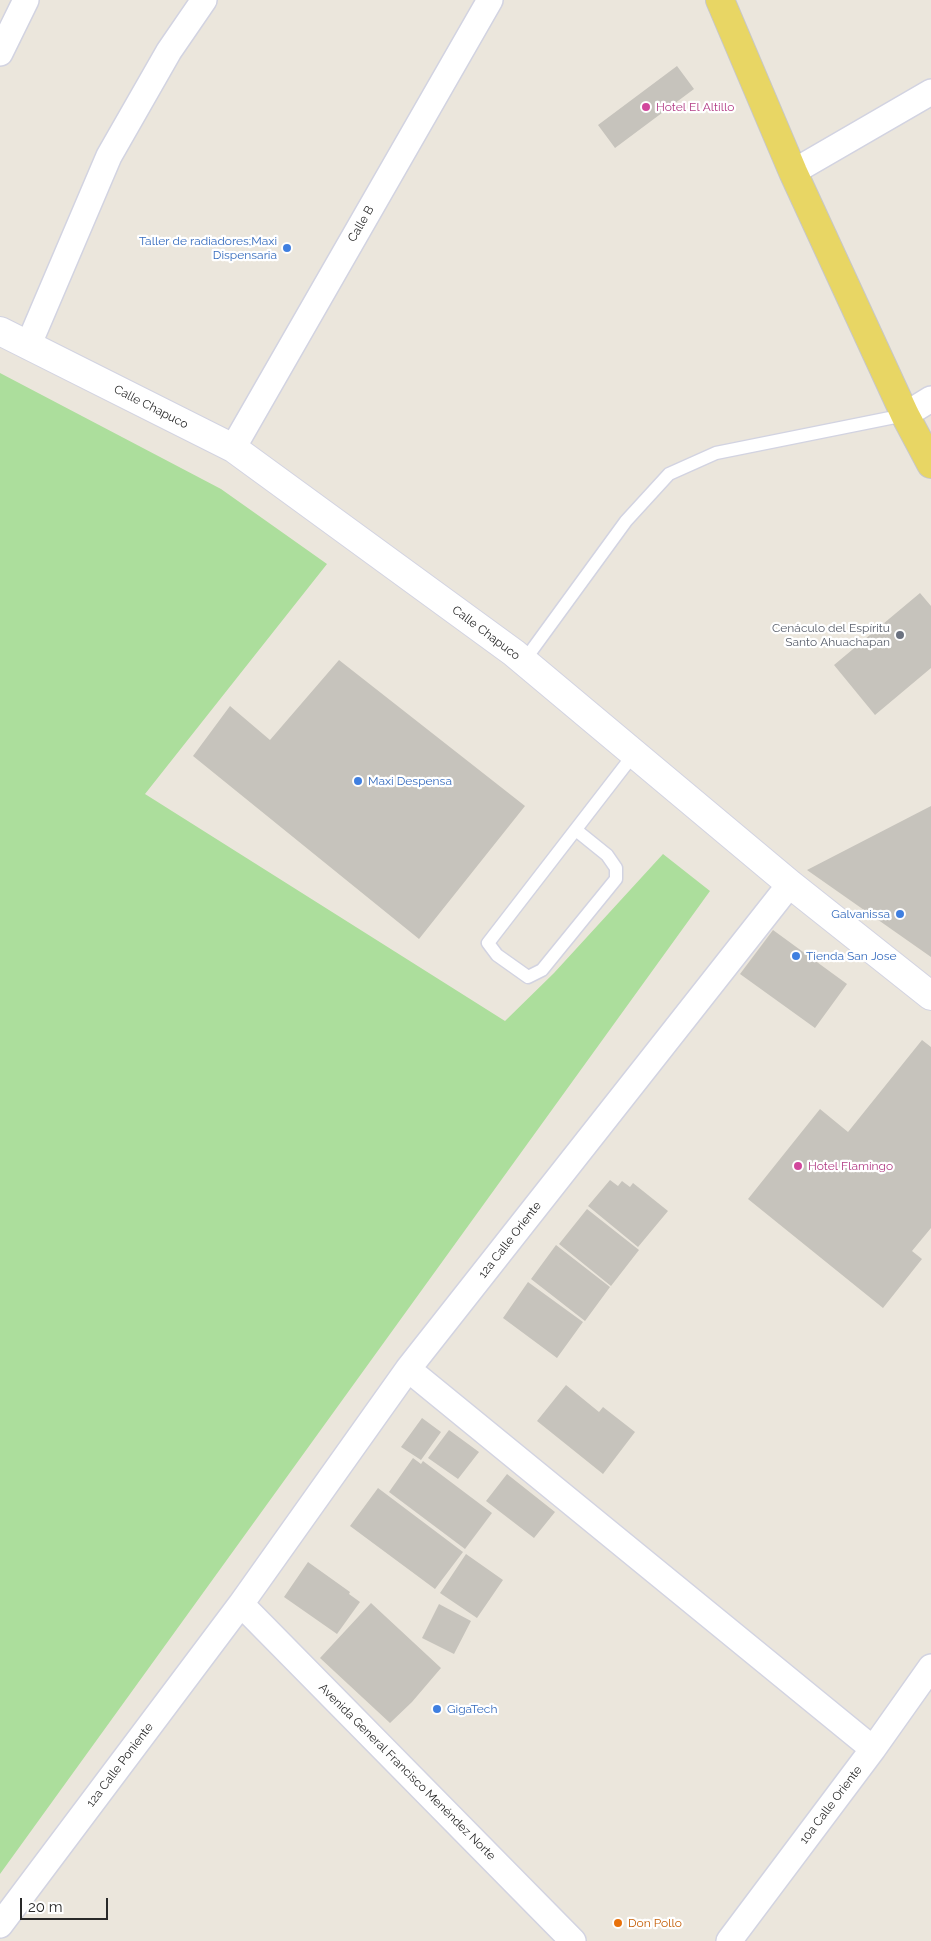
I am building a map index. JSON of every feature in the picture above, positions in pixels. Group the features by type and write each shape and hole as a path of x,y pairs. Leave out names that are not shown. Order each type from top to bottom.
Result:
{"main road":[{"path":"720,0 793,172 905,415 931,464"}],"street":[{"path":"0,53 26,0"},
{"path":"28,346 109,156 169,51 204,0"},
{"name":"Calle B","path":"233,448 490,0"},
{"path":"793,172 931,92"},
{"name":"Calle Chapuco","path":"0,331 233,448 524,661 790,884 931,996"},
{"path":"905,415 931,399"},
{"name":"12a Calle Oriente","path":"241,1604 408,1369 790,884"},
{"path":"408,1369 873,1749"},
{"name":"12a Calle Poniente","path":"0,1925 241,1604"},
{"name":"Avenida General Francisco Menéndez Norte","path":"241,1604 573,1941"},
{"name":"10a Calle Oriente","path":"729,1941 873,1749 931,1667"}],"lane":[{"path":"524,661 626,521 668,474 716,453 905,415"},
{"path":"576,830 607,855 616,868 616,879 542,970 528,977 497,955 488,943 634,754"}],"green space":[{"path":"0,373 221,489 327,564 145,794 505,1021 554,973 663,854 710,891 0,1874"}],"building":[{"name":"Hotel El Altillo","path":"677,66 694,89 615,148 598,125"},
{"name":"Cenáculo del Espíritu Santo Ahuachapan","path":"920,593 931,606 931,668 875,715 834,665"},
{"name":"Maxi Despensa","path":"339,660 525,806 419,939 193,756 230,706 270,740"},
{"name":"Galvanissa","path":"931,806 931,957 807,870"},
{"path":"773,930 847,984 815,1028 740,974"},
{"path":"922,1040 931,1047 931,1228 912,1251 922,1259 883,1308 748,1199 820,1109 848,1132"},
{"path":"610,1180 618,1186 622,1181 630,1187 633,1183 668,1211 638,1247 588,1206"},
{"path":"587,1209 639,1250 611,1286 559,1244"},
{"path":"556,1245 610,1287 585,1321 531,1279"},
{"path":"528,1282 583,1322 557,1358 503,1318"},
{"path":"566,1385 599,1412 603,1407 635,1432 603,1474 537,1421"},
{"path":"422,1418 441,1432 421,1460 401,1447"},
{"path":"449,1430 479,1452 458,1479 428,1458"},
{"path":"413,1458 421,1464 423,1461 492,1513 465,1549 389,1492"},
{"path":"507,1474 555,1512 534,1538 486,1501"},
{"path":"378,1488 463,1552 435,1589 350,1526"},
{"path":"466,1554 503,1580 477,1618 440,1593"},
{"path":"308,1562 350,1592 349,1594 360,1602 337,1634 284,1597"},
{"path":"371,1603 441,1668 412,1702 390,1723 320,1658"},
{"path":"439,1604 471,1621 454,1654 422,1638"}],"place":[{"name":"Hotel El Altillo","path":"646,107"},
{"name":"Taller de radiadores;Maxi Dispensaria","path":"287,248"},
{"name":"Cenáculo del Espíritu Santo Ahuachapan","path":"900,635"},
{"name":"Maxi Despensa","path":"358,781"},
{"name":"Galvanissa","path":"900,914"},
{"name":"Tienda San Jose","path":"796,956"},
{"name":"Hotel Flamingo","path":"798,1166"},
{"name":"GigaTech","path":"437,1709"},
{"name":"Don Pollo","path":"618,1923"}]}
